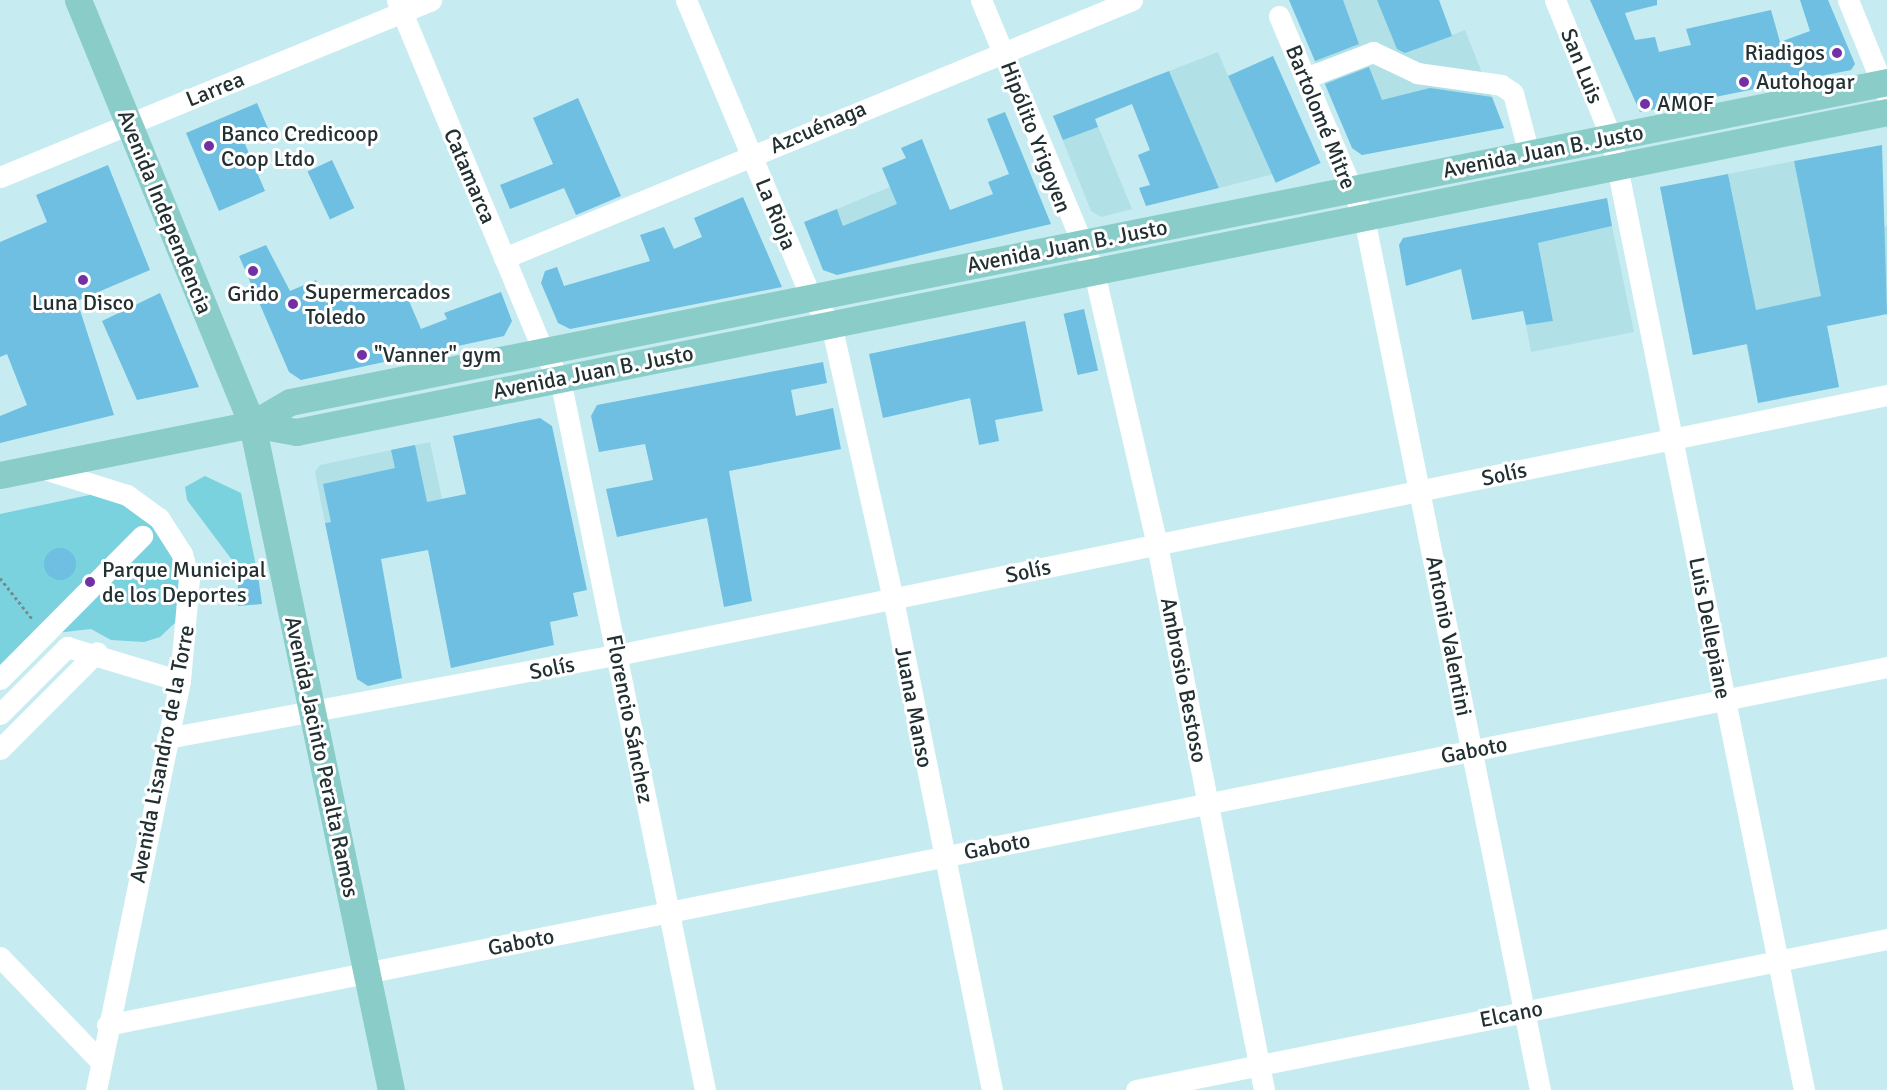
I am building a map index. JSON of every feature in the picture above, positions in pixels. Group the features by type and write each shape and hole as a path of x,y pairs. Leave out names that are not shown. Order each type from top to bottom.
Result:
{"main road":[{"name":"Avenida Independencia","path":"78,0 252,424"},
{"name":"Avenida Juan B. Justo","path":"0,475 252,424 290,402 1611,137 1885,87"},
{"name":"Avenida Juan B. Justo","path":"252,424 296,432 1887,112"},
{"name":"Avenida Jacinto Peralta Ramos","path":"252,424 391,1090"}],"street":[{"name":"Larrea","path":"0,177 129,124 400,6 431,0"},
{"name":"La Rioja","path":"686,0 811,298 831,324"},
{"name":"Hipólito Yrigoyen","path":"981,0 1078,244 1094,272"},
{"name":"Azcuénaga","path":"504,258 1002,50 1132,0"},
{"name":"San Luis","path":"1555,0 1611,137 1617,167"},
{"path":"1856,2 1885,87"},
{"name":"Catamarca","path":"400,6 543,351"},
{"name":"Bartolomé Mitre","path":"1279,16 1364,218"},
{"path":"1305,78 1373,52 1417,73 1502,86 1513,93 1529,154"},
{"name":"Luis Dellepiane","path":"1617,167 1804,1090"},
{"name":"Antonio Valentini","path":"1364,218 1540,1090"},
{"name":"Ambrosio Bestoso","path":"1094,272 1157,545 1264,1090"},
{"name":"Juana Manso","path":"831,324 893,599 992,1090"},
{"name":"Florencio Sánchez","path":"543,351 560,379 705,1090"},
{"name":"Solís","path":"167,738 314,715 617,655 1887,395"},
{"name":"Avenida Lisandro de la Torre","path":"39,467 128,495 159,518 182,554 189,578 180,681 107,1025 96,1090"},
{"path":"0,679 142,536"},
{"path":"0,714 67,647 97,652 180,681"},
{"path":"0,749 97,652"},
{"name":"Gaboto","path":"107,1025 1887,666"},
{"name":"Elcano","path":"1136,1090 1887,939"},
{"path":"0,957 100,1061"}],"path":[{"path":"0,578 47,634"}],"shaded area":[{"path":"1289,0 1439,0 1452,35 1465,30 1504,128 1362,155 1352,148"},
{"path":"1218,52 1228,76 1273,56 1298,168 1219,188 1169,71"},
{"path":"1088,102 1132,209 1101,217 1091,211 1053,116"},
{"path":"1794,161 1810,242 1887,226 1887,314 1827,326 1839,387 1758,403 1746,344 1693,355 1671,245 1740,231 1728,174"},
{"path":"890,187 919,256 861,270 837,209"},
{"path":"1612,226 1634,332 1531,352 1526,325 1553,321 1538,243"},
{"path":"430,442 442,499 325,523 315,472 320,465"},
{"path":"205,476 241,493 256,566 238,568 187,500 185,487"},
{"name":"Parque Municipal de los Deportes","path":"94,494 132,505 162,528 179,564 178,620 160,637 144,642 111,640 91,629 47,634 0,679 0,514"}],"building":[{"path":"1289,0 1343,0 1359,44 1315,61"},
{"path":"1377,0 1439,0 1452,36 1405,53 1397,49"},
{"path":"1590,0 1657,0 1657,5 1625,13 1635,40 1655,37 1659,52 1691,45 1686,29 1771,10 1780,42 1810,31 1800,0 1828,0 1855,64 1851,70 1690,102 1658,99 1661,108 1640,112"},
{"path":"1273,56 1321,163 1276,183 1228,76"},
{"path":"1369,67 1382,100 1430,88 1492,97 1504,128 1362,155 1352,148 1325,84"},
{"path":"1169,71 1219,188 1146,206 1139,188 1150,185 1138,155 1150,150 1132,104 1095,119 1098,127 1063,140 1053,116"},
{"path":"578,98 621,196 576,215 564,188 510,209 500,185 553,164 533,118"},
{"name":"Banco Credicoop Coop Ltdo","path":"257,103 270,133 245,144 265,191 219,211 186,133"},
{"path":"1005,112 1051,224 837,275 823,270 804,222 837,209 843,226 897,204 882,168 906,158 901,148 922,139 950,210 993,194 988,182 1009,174 987,119"},
{"path":"1882,145 1887,314 1827,326 1839,387 1758,403 1747,344 1693,355 1660,187 1728,174 1756,310 1821,296 1794,161"},
{"path":"332,160 354,208 330,219 308,171"},
{"path":"108,165 150,270 77,301 114,415 0,443 0,416 27,405 7,354 0,357 0,242 47,222 36,195"},
{"path":"743,197 782,287 570,329 558,323 541,283 545,271 557,267 564,286 650,261 640,235 664,227 674,249 702,237 694,218"},
{"path":"1607,198 1612,226 1538,243 1553,321 1526,325 1523,311 1472,320 1461,269 1406,286 1399,245 1403,238"},
{"path":"266,245 290,291 316,280 326,303 373,285 381,303 406,294 421,329 447,319 444,313 501,292 512,321 504,336 301,380 289,372 239,256"},
{"path":"160,293 199,387 137,400 102,321"},
{"path":"1084,309 1098,370 1078,375 1064,314"},
{"path":"1025,321 1043,411 995,420 999,441 979,445 970,398 883,418 869,354"},
{"path":"823,362 827,383 791,390 796,416 833,408 841,449 729,471 752,601 724,607 707,518 617,537 606,489 653,480 645,444 599,452 591,416 597,405"},
{"path":"540,418 552,426 587,590 573,593 578,616 550,622 554,645 451,668 428,550 381,559 402,678 368,686 357,679 325,523 331,522 323,484 395,468 391,450 415,445 427,502 466,494 453,436"},
{"path":"60,548 71,553 76,564 71,575 60,580 49,575 44,564 49,553"},
{"path":"258,575 262,604 238,606 238,576"}],"place":[{"name":"Riadigos","path":"1837,53"},
{"name":"Autohogar","path":"1744,82"},
{"name":"AMOF","path":"1645,104"},
{"name":"Banco Credicoop Coop Ltdo","path":"209,146"},
{"name":"Grido","path":"253,271"},
{"name":"Luna Disco","path":"83,280"},
{"name":"Supermercados Toledo","path":"293,304"},
{"name":"\"Vanner\" gym","path":"362,355"},
{"name":"Parque Municipal de los Deportes","path":"90,582"}]}
